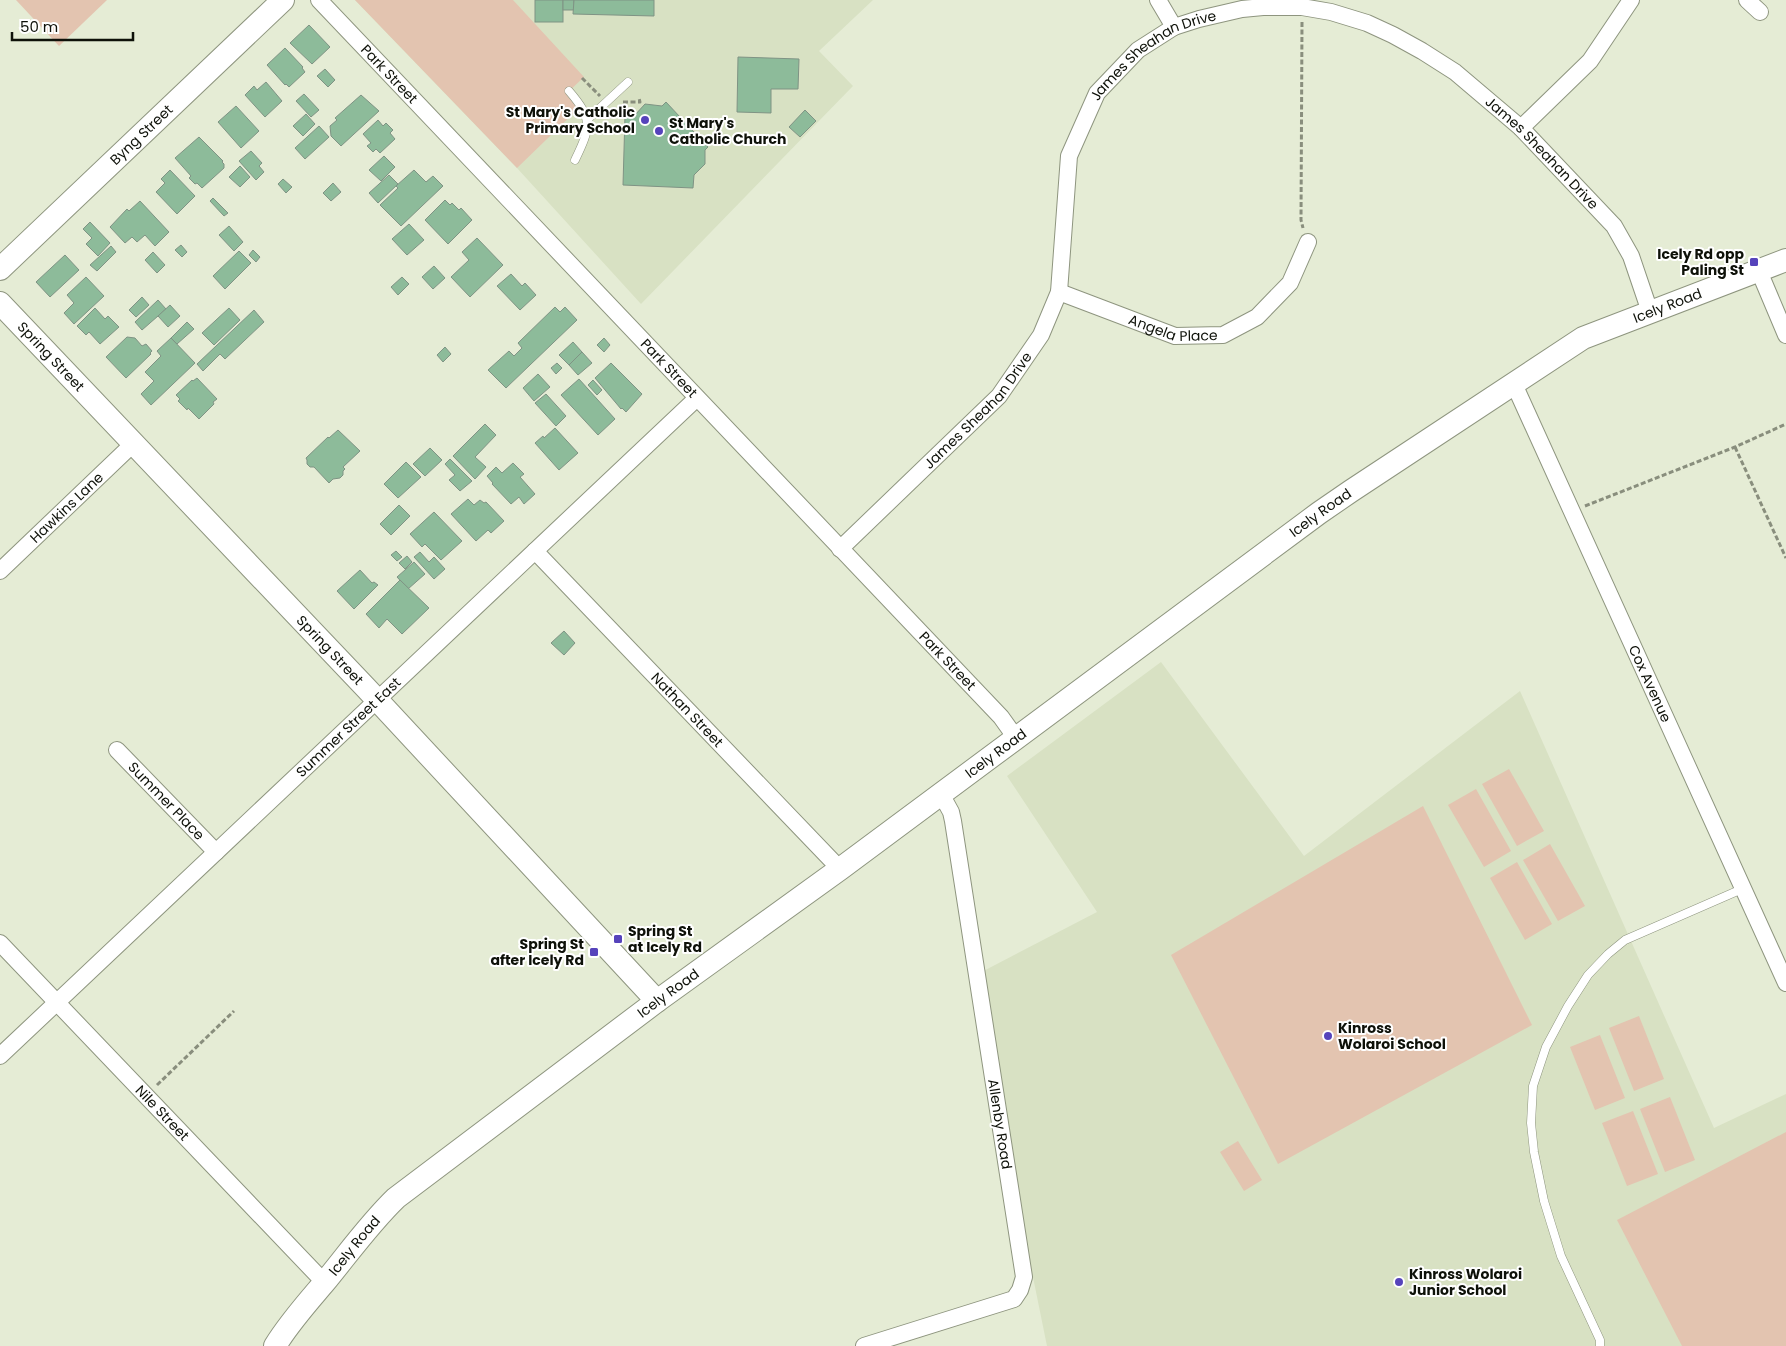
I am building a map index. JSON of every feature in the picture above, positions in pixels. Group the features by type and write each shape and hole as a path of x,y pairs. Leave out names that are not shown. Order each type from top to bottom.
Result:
{"street":[{"name":"Byng Street","path":"0,269 283,0"},
{"name":"Park Street","path":"320,0 1001,718 1016,738"},
{"path":"1158,0 1174,27"},
{"path":"1521,128 1590,61 1631,0"},
{"path":"1747,0 1760,12"},
{"name":"James Sheahan Drive","path":"840,549 999,396 1041,335 1059,292 1069,156 1097,93 1138,50 1174,27 1218,14 1263,7 1302,7 1331,12 1367,23 1415,47 1455,72 1521,128 1614,226 1631,256 1650,312"},
{"name":"Angela Place","path":"1059,292 1175,336 1223,335 1257,317 1290,283 1308,242"},
{"name":"Icely Road","path":"275,1346 291,1321 378,1216 396,1198 657,1001 840,869 1351,491 1583,338 1786,260"},
{"path":"1759,271 1786,335"},
{"name":"Spring Street","path":"0,302 377,700 657,1001"},
{"name":"Cox Avenue","path":"1514,384 1742,889 1782,962 1786,984"},
{"name":"Summer Street East","path":"0,1056 697,398"},
{"name":"Hawkins Lane","path":"0,571 134,444"},
{"name":"Nathan Street","path":"535,551 840,869"},
{"name":"Summer Place","path":"117,750 216,852"},
{"name":"Allenby Road","path":"864,1346 1014,1299 1020,1290 1024,1277 953,821 951,812 940,794"},
{"name":"Nile Street","path":"0,943 324,1282"}],"lane":[{"path":"588,119 628,82"},
{"path":"569,91 582,106 588,119 587,129 575,160"},
{"path":"1600,1346 1600,1340 1561,1256 1544,1200 1534,1152 1531,1123 1533,1086 1546,1047 1568,1006 1588,975 1608,954 1625,940 1742,889"}],"path":[{"path":"1302,7 1301,220 1308,242"},
{"path":"582,78 602,98"},
{"path":"620,102 640,102 639,98"},
{"path":"1572,512 1735,447 1786,424"},
{"path":"1735,447 1786,558"},
{"path":"145,1096 234,1011"}],"shaded area":[{"path":"16,0 107,0 59,46"},
{"name":"St Mary's Catholic Primary School","path":"355,0 873,0 819,51 853,86 641,304 517,168"},
{"path":"355,0 513,0 584,77 566,94 578,109 517,168"},
{"name":"Kinross Wolaroi School","path":"1161,662 1304,856 1520,691 1714,1128 1786,1094 1786,1346 1047,1346 972,977 1097,912 1007,776"},
{"path":"1509,769 1544,831 1517,846 1482,784"},
{"path":"1476,789 1511,851 1484,867 1448,805"},
{"path":"1423,806 1532,1025 1278,1164 1171,955"},
{"path":"1550,844 1585,906 1558,921 1523,860"},
{"path":"1517,862 1552,924 1525,940 1490,878"},
{"path":"1639,1016 1664,1079 1634,1091 1609,1028"},
{"path":"1600,1035 1625,1098 1595,1110 1570,1047"},
{"path":"1670,1097 1695,1160 1665,1172 1640,1109"},
{"path":"1633,1111 1658,1174 1627,1186 1602,1123"},
{"path":"1786,1132 1786,1346 1682,1346 1617,1220"},
{"path":"1238,1141 1262,1180 1244,1191 1220,1152"}],"building":[{"path":"535,0 563,0 563,22 535,22"},
{"path":"563,0 574,0 574,10 563,10"},
{"path":"574,0 654,0 654,16 573,14"},
{"path":"309,25 330,47 312,64 290,43"},
{"path":"285,48 303,67 305,72 289,87 267,65"},
{"path":"738,57 799,59 798,89 771,89 771,113 737,112"},
{"path":"325,69 335,80 328,87 317,76"},
{"path":"266,82 282,101 265,117 245,95 254,86 257,90"},
{"path":"304,94 319,110 311,117 296,101"},
{"path":"361,95 379,111 341,146 331,136 330,126 337,120 335,118"},
{"name":"St Mary's Catholic Church","path":"666,102 708,147 705,150 705,164 694,175 693,188 623,185 625,115 634,116 645,104 662,106"},
{"path":"236,106 259,131 241,148 218,122"},
{"path":"805,110 816,121 800,137 789,127"},
{"path":"306,114 315,124 303,136 293,126"},
{"path":"378,120 383,126 386,123 393,130 390,133 395,139 380,153 376,149 373,152 367,146 371,143 363,134"},
{"path":"319,126 329,137 305,159 295,148"},
{"path":"199,137 224,164 224,168 202,188 189,178 191,176 175,158"},
{"path":"251,151 262,163 259,166 264,172 256,180 239,161"},
{"path":"384,156 395,167 381,181 369,170"},
{"path":"240,166 250,177 240,187 229,177"},
{"path":"170,170 195,196 177,214 156,192 165,183 161,179"},
{"path":"414,170 426,182 433,176 443,186 401,226 380,205 398,188 396,186"},
{"path":"389,175 398,184 378,203 369,193"},
{"path":"283,179 292,187 286,193 278,184"},
{"path":"333,183 341,192 331,201 323,193"},
{"path":"213,198 228,213 224,216 210,201"},
{"path":"445,200 450,205 452,203 459,210 461,208 472,220 448,244 425,220"},
{"path":"140,201 169,232 155,246 145,235 137,242 132,237 125,243 110,227 127,209 129,211"},
{"path":"90,222 110,243 98,256 86,244 92,238 83,229"},
{"path":"409,224 424,240 407,255 392,239"},
{"path":"229,226 243,242 234,251 219,235"},
{"path":"477,238 503,265 470,297 451,277 469,260 462,252"},
{"path":"181,245 187,252 182,257 175,250"},
{"path":"111,246 116,252 97,271 90,265"},
{"path":"253,250 260,257 256,262 249,255"},
{"path":"239,251 251,263 225,289 213,276"},
{"path":"153,252 165,265 157,273 145,260"},
{"path":"65,255 79,270 50,297 36,282"},
{"path":"434,266 445,278 433,289 422,277"},
{"path":"511,274 522,286 525,283 536,295 520,310 497,286"},
{"path":"86,277 104,296 74,324 64,313 74,303 67,295"},
{"path":"402,277 409,284 398,295 391,287"},
{"path":"142,297 149,305 136,317 129,310"},
{"path":"158,300 166,309 142,330 135,322"},
{"path":"170,305 180,316 168,327 158,316"},
{"path":"555,307 560,312 565,307 577,320 506,388 488,370 509,351 514,356 522,348 518,343"},
{"path":"95,308 105,319 108,316 119,327 100,344 89,332 86,335 77,326"},
{"path":"229,308 240,320 214,345 202,333"},
{"path":"254,310 264,322 225,359 220,354 203,371 197,364"},
{"path":"187,322 194,329 177,344 171,338"},
{"path":"127,337 135,338 142,346 146,344 152,351 126,378 106,357"},
{"path":"171,338 195,363 151,405 141,394 154,381 145,372 161,356 157,351"},
{"path":"604,338 610,345 604,352 597,345"},
{"path":"573,342 582,352 569,365 559,355"},
{"path":"445,347 451,354 443,362 437,355"},
{"path":"582,352 592,363 578,375 569,365"},
{"path":"557,363 562,368 556,374 551,368"},
{"path":"611,363 642,394 626,412 621,409 595,378"},
{"path":"538,374 550,387 534,401 523,388"},
{"path":"197,378 217,399 199,419 178,401 180,399 176,395 192,380"},
{"path":"579,379 615,419 598,435 561,395"},
{"path":"593,380 602,390 597,395 588,385"},
{"path":"546,394 566,416 556,426 535,403"},
{"path":"485,424 496,435 475,457 486,467 475,479 453,456"},
{"path":"555,428 578,453 559,470 535,443"},
{"path":"338,430 360,451 343,467 345,469 343,475 329,483 314,467 310,467 307,464 306,458"},
{"path":"430,448 442,460 425,476 413,464"},
{"path":"450,459 472,481 460,491 449,480 455,475 445,464"},
{"path":"406,462 421,477 398,498 384,484"},
{"path":"513,463 524,474 520,477 535,494 524,504 519,497 511,504 487,476 496,467 502,473"},
{"path":"468,499 474,505 480,500 484,503 486,502 504,521 491,533 488,530 476,541 451,514"},
{"path":"399,505 410,516 391,535 380,524"},
{"path":"434,512 462,541 441,560 425,544 422,547 410,534"},
{"path":"396,551 402,557 397,561 391,555"},
{"path":"420,552 429,562 434,557 445,569 434,579 414,557"},
{"path":"407,556 412,562 405,569 399,563"},
{"path":"414,562 425,574 408,589 397,577"},
{"path":"360,570 372,583 374,582 378,585 354,609 337,591"},
{"path":"400,580 429,608 402,634 387,619 379,628 366,614"},
{"path":"564,631 575,643 564,655 551,643"}],"place":[{"name":"St Mary's Catholic Primary School","path":"645,120"},
{"name":"St Mary's Catholic Church","path":"659,131"},
{"name":"Icely Rd opp Paling St","path":"1754,262"},
{"name":"Spring St at Icely Rd","path":"618,939"},
{"name":"Spring St after Icely Rd","path":"594,952"},
{"name":"Kinross Wolaroi School","path":"1328,1036"},
{"name":"Kinross Wolaroi Junior School","path":"1399,1282"}]}
